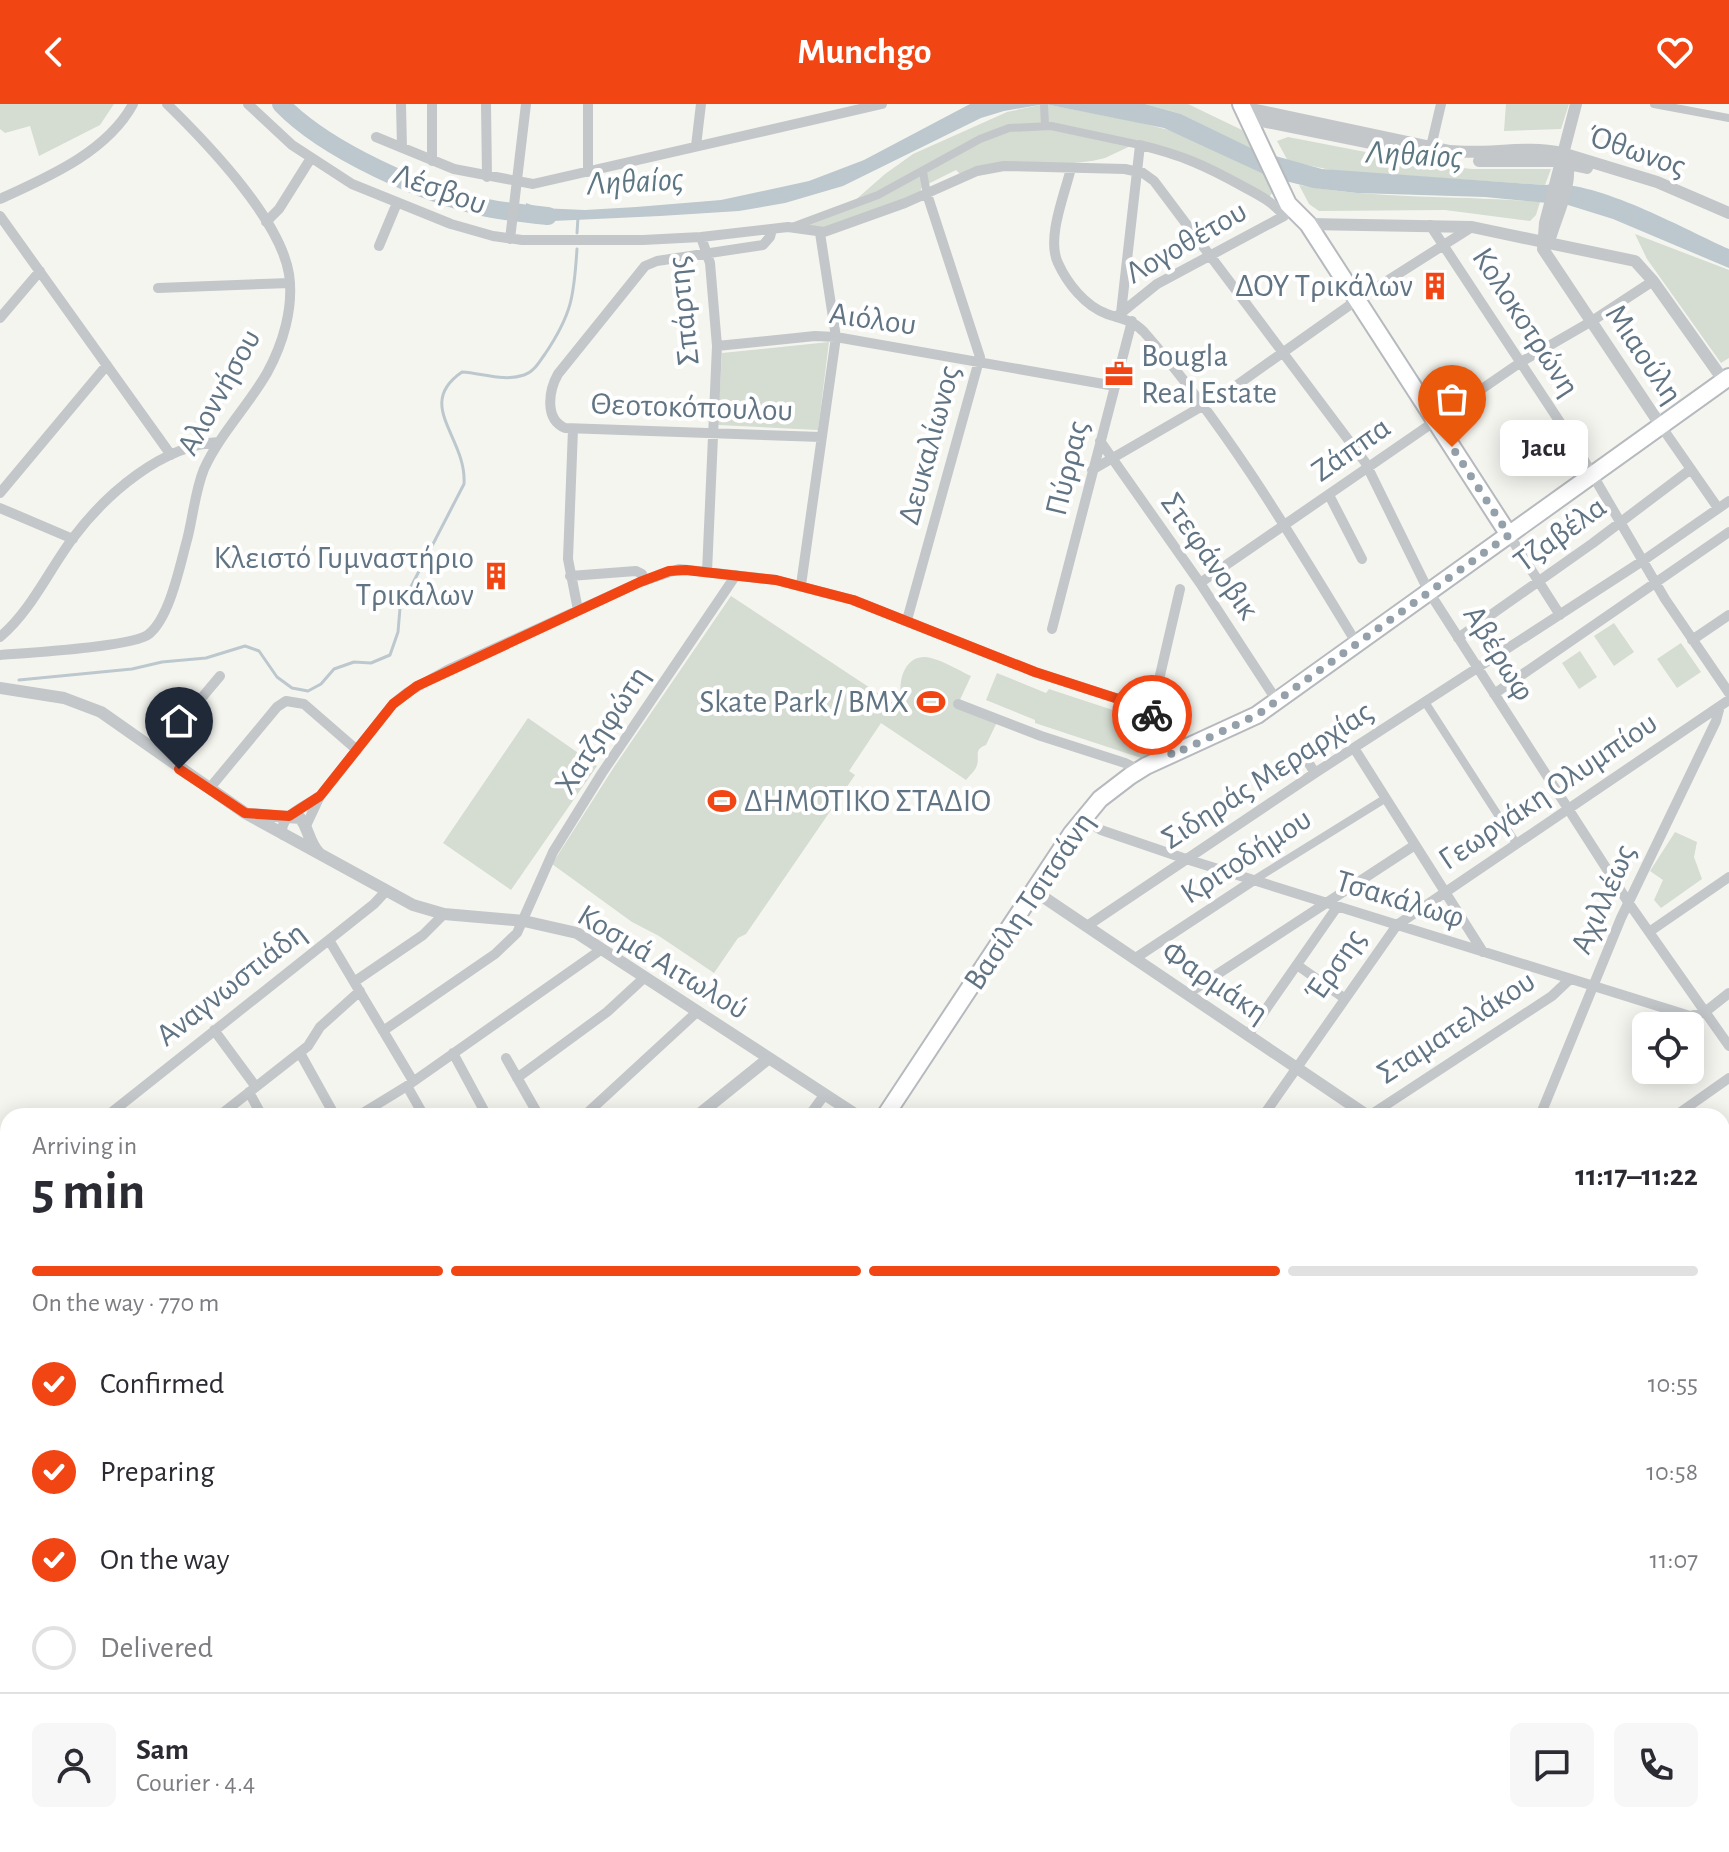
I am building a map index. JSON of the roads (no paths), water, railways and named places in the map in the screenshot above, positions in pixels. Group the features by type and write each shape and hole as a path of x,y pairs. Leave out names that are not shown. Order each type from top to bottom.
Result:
{"main road":[{"path":"1250,109 1295,211 1319,241 1509,535"},
{"name":"Βασίλη Τσιτσάνη","path":"890,1108 1033,890 1082,818 1100,799 1139,770 1249,720 1727,382"}],"street":[{"path":"0,199 93,149 120,124 133,104"},
{"name":"Αλοννήσου","path":"0,655 136,640 150,634 165,609 187,541 200,479 219,442 261,383 277,352 289,308 290,283 282,252 266,222 213,152 167,104"},
{"name":"Λέσβου","path":"248,104 275,131 347,181 466,229 510,237 643,240 792,227 820,233"},
{"path":"401,104 402,148"},
{"path":"432,104 432,161"},
{"path":"486,104 487,177"},
{"path":"510,237 526,104"},
{"path":"588,104 588,172"},
{"path":"696,146 701,104"},
{"path":"376,137 432,161 487,177 537,184 882,104"},
{"path":"1044,104 1045,125"},
{"path":"1430,151 1441,104"},
{"path":"1546,241 1545,223 1564,164 1576,104"},
{"path":"1654,104 1729,118"},
{"path":"1250,109 1471,161 1564,164 1647,186 1729,221"},
{"path":"792,227 878,195 991,134 1018,126 1045,125 1181,155 1204,164 1268,200 1348,226 1472,227 1635,261 1727,382"},
{"path":"1119,315 1140,145"},
{"path":"266,222 279,209 311,158"},
{"path":"1546,241 1560,212 1564,164"},
{"name":"Όθωνος","path":"1564,164 1657,182 1729,213"},
{"path":"801,585 836,337 820,233 867,218 988,168 1136,171"},
{"path":"1071,168 1054,236 1056,258 1082,297 1100,311 1132,321 1145,332 1203,407 1285,526 1357,644"},
{"name":"Αβέρωφ","path":"1136,171 1154,181 1369,468 1429,592 1628,902 1729,1046"},
{"path":"923,172 927,194"},
{"name":"Δευκαλίωνος","path":"907,620 979,364 979,348 927,194"},
{"path":"379,246 397,203"},
{"name":"Λογοθέτου","path":"1119,315 1147,290 1295,211"},
{"path":"0,216 171,455"},
{"name":"Κολοκοτρώνη","path":"1430,225 1577,448 1656,583 1729,693"},
{"path":"1319,241 1348,226"},
{"path":"1092,470 1203,407 1357,300 1472,227"},
{"name":"Θεοτοκόπουλου","path":"772,229 763,245 657,261 645,266 558,374 550,394 556,423 573,429 821,437"},
{"name":"Σπάρτης","path":"701,237 709,253 717,346 707,572"},
{"name":"Μιαούλη","path":"1546,241 1545,255 1718,508"},
{"path":"0,318 40,271"},
{"name":"Ζάππα","path":"1200,583 1521,362 1653,281"},
{"path":"158,288 290,283"},
{"name":"Πύρρας","path":"1052,629 1132,321"},
{"name":"Αιόλου","path":"717,346 815,336 836,337 1115,386"},
{"path":"0,493 107,365"},
{"path":"573,429 568,530 570,576 578,610"},
{"name":"Στεφάνοβικ","path":"1100,441 1200,583 1277,701"},
{"path":"0,637 26,607 73,539 114,495 171,455 194,446 219,442"},
{"name":"Τζαβέλα","path":"1458,638 1691,469"},
{"path":"1329,495 1362,559"},
{"name":"Σιδηράς Μεραρχίας","path":"1087,926 1729,501"},
{"path":"0,508 73,539"},
{"path":"1494,694 1729,532"},
{"path":"1509,535 1560,615"},
{"path":"320,796 281,824 286,837 300,837 320,796 393,704 417,686 627,588 679,569 801,585 907,620 1035,672 1120,700 1144,710 1168,756"},
{"path":"623,572 627,588"},
{"path":"570,576 639,572 645,580"},
{"name":"Χατζηφώτη","path":"383,1031 510,941 524,921 553,852 602,773 736,575"},
{"path":"1144,710 1157,688 1180,589"},
{"path":"1692,640 1729,615"},
{"path":"157,751 220,676"},
{"name":"Κοσμά Αιτωλού","path":"0,688 83,704 101,712 245,813 386,891 425,909 444,914 524,921 572,931 846,1108"},
{"path":"209,789 277,707 286,701 297,701 307,706 357,750"},
{"path":"1425,702 1516,843"},
{"name":"Γεωργάκη Ολυμπίου","path":"1397,925 1725,703"},
{"name":"Αχιλλέως","path":"1543,1108 1628,902 1725,703"},
{"path":"958,704 1139,770"},
{"path":"1354,748 1483,952"},
{"path":"1303,754 1315,773"},
{"name":"Κριτοδήμου","path":"1134,959 1386,798"},
{"path":"245,813 300,818 309,842 322,856"},
{"name":"Τσακάλωφ","path":"1082,818 1101,830 1337,907 1690,1016 1705,1012"},
{"path":"1187,994 1415,845"},
{"path":"1649,932 1729,877"},
{"name":"Φαρμάκη","path":"1033,890 1354,1108"},
{"name":"Αναγνωστιάδη","path":"117,1108 374,904 386,891"},
{"path":"1248,1035 1337,907"},
{"path":"229,1108 300,1053 357,986 423,935 444,914"},
{"name":"Έρσης","path":"1268,1108 1397,925"},
{"path":"329,940 383,1031 421,1108"},
{"path":"371,1108 602,949"},
{"path":"1297,965 1344,998"},
{"path":"517,1078 607,1012 645,977"},
{"name":"Σταματελάκου","path":"1375,1108 1552,996 1570,979"},
{"path":"1705,1012 1729,993"},
{"path":"593,1108 698,1011"},
{"path":"214,1030 252,1090 259,1108"},
{"path":"300,1053 331,1108"},
{"path":"453,1053 483,1108"},
{"path":"506,1058 534,1108"},
{"path":"707,1108 769,1058"},
{"path":"1686,1108 1729,1078"},
{"path":"815,1108 825,1094"}],"waterway":[{"name":"Ληθαίος","path":"281,104 323,138 406,181 487,208 548,216"},
{"path":"577,233 578,217"},
{"path":"19,680 206,658 245,646 259,651 277,677 292,688 308,691 321,684 334,669 354,662 371,663 390,655 398,632 400,608 464,484 463,467 442,410 442,397 448,384 462,372 509,378 528,374 536,366 566,316 573,292 577,249"}],"place":[{"name":"ΔΟΥ Τρικάλων","path":"1435,286"},
{"name":"Bougla Real Estate","path":"1119,374"},
{"name":"Jacu","path":"1452,447"},
{"name":"Κλειστό Γυμναστήριο Τρικάλων","path":"496,576"},
{"name":"Skate Park / BMX","path":"931,702"},
{"name":"ΔΗΜΟΤΙΚΟ ΣΤΑΔΙΟ","path":"722,801"}]}
